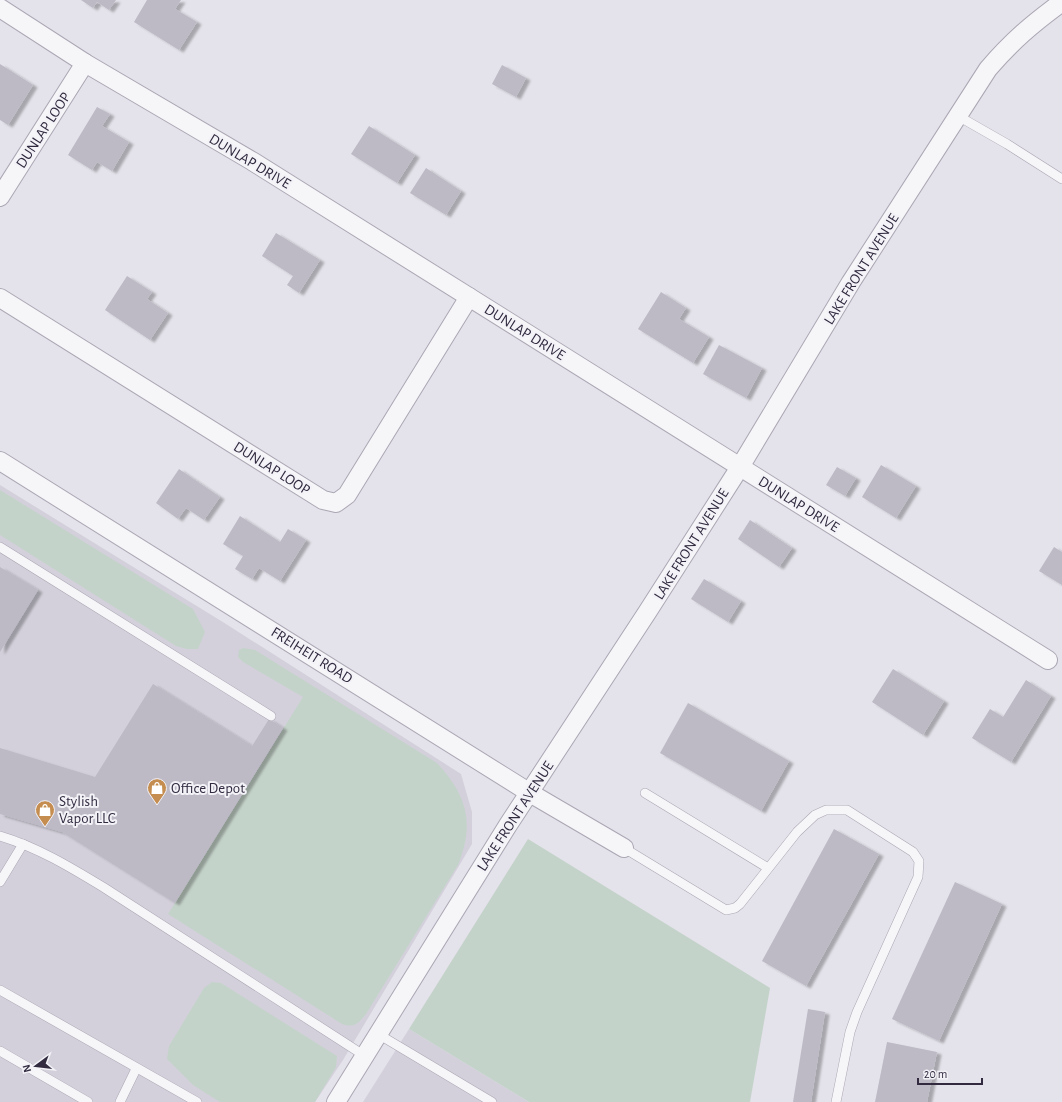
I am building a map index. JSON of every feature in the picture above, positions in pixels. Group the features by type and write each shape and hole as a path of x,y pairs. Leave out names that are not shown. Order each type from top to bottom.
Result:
{"street":[{"name":"LAKE FRONT AVENUE","path":"336,1102 530,793 740,467 851,282 988,69 1009,43 1031,24 1062,2"},
{"name":"DUNLAP DRIVE","path":"0,8 85,63 252,160 1048,660"},
{"name":"DUNLAP LOOP","path":"0,197 85,63"},
{"name":"DUNLAP LOOP","path":"0,298 323,500 336,503 347,495 469,297"},
{"name":"FREIHEIT ROAD","path":"0,461 530,793 624,848"}],"lane":[{"path":"958,116 1007,144 1062,179"},
{"path":"0,547 271,716"},
{"path":"645,792 768,868"},
{"path":"624,848 726,910 735,908 740,904 768,868 809,820 820,812 833,809 847,810 908,848 919,861 918,877 853,1022 836,1102"},
{"path":"0,836 23,844 64,863 104,887 365,1056"},
{"path":"0,882 23,844"},
{"path":"0,990 136,1069 197,1102"},
{"path":"378,1034 492,1102"},
{"path":"0,1050 88,1102"},
{"path":"120,1102 136,1069"}],"shaded area":[{"path":"0,485 226,624 461,774 472,812 472,844 343,1060 315,1102 0,1102"},
{"path":"0,490 193,609 205,632 198,649 187,649 176,646 0,535"},
{"path":"243,648 255,650 437,763 455,787 465,810 467,823 466,836 458,865 366,1014 358,1023 350,1026 342,1024 168,914 303,697 243,662 238,657 239,650"},
{"path":"528,839 770,988 750,1102 529,1102 409,1029"},
{"path":"212,982 221,983 337,1056 336,1067 315,1102 220,1102 193,1085 167,1059 169,1046 204,988"},
{"path":"409,1029 529,1102 363,1102"}],"building":[{"path":"81,0 116,0 109,10 97,2 93,8"},
{"path":"147,0 181,0 175,9 197,22 179,50 134,22"},
{"path":"0,64 33,85 8,125 0,120"},
{"path":"502,65 526,78 516,97 492,84"},
{"path":"97,107 110,114 102,126 129,142 112,171 97,162 92,170 68,155"},
{"path":"369,126 415,155 397,183 351,154"},
{"path":"426,168 461,191 446,215 410,193"},
{"path":"276,233 320,260 299,293 287,285 293,276 262,256"},
{"path":"127,276 152,292 147,299 168,313 150,340 105,310"},
{"path":"661,292 686,308 679,319 709,337 693,363 638,329"},
{"path":"719,345 762,368 746,398 703,374"},
{"path":"881,465 916,486 896,518 862,497"},
{"path":"837,467 856,478 845,496 826,485"},
{"path":"179,469 220,497 204,520 186,508 178,519 156,503"},
{"path":"240,516 280,542 288,529 306,540 280,581 259,568 252,579 235,569 243,556 223,544"},
{"path":"750,520 792,548 779,567 738,539"},
{"path":"1054,547 1062,552 1062,585 1039,571"},
{"path":"0,567 38,590 0,652"},
{"path":"704,579 741,601 728,622 691,599"},
{"path":"893,669 944,701 923,735 872,702"},
{"path":"1026,680 1051,696 1011,762 972,738 990,709 1003,717"},
{"name":"Office Depot","path":"153,684 252,746 269,719 283,728 175,903 62,832 0,814 0,748 95,777"},
{"path":"688,703 789,761 761,811 660,753"},
{"path":"834,829 879,854 806,986 762,961"},
{"path":"955,882 1002,904 939,1041 892,1019"},
{"path":"808,1009 825,1012 811,1102 793,1102"},
{"path":"887,1042 937,1052 927,1102 875,1102"}],"place":[{"name":"Office Depot","path":"157,805"},
{"name":"Stylish Vapor LLC","path":"45,827"}]}
